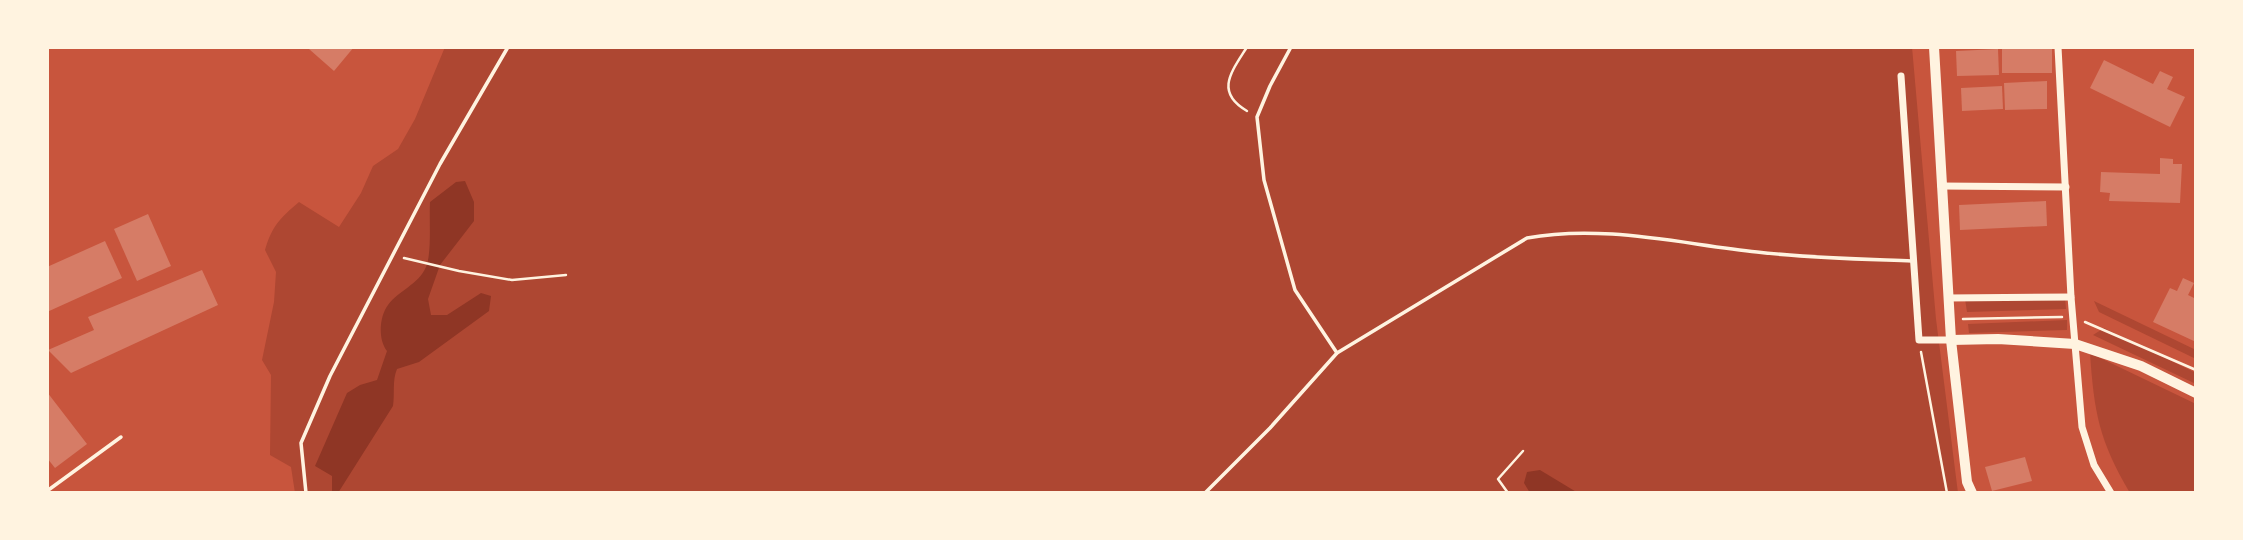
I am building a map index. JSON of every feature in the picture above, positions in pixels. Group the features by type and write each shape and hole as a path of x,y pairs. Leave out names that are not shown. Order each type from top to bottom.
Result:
{"street":[{"path":"1934,47 1951,340 1967,482 1972,493"},
{"path":"2058,47 2071,297 2082,427 2094,465 2111,493"},
{"path":"1901,76 1919,338 2075,344 2141,366 2196,393"},
{"path":"1941,186 2066,187"},
{"path":"1948,298 2071,297"}],"lane":[{"path":"306,493 301,443 330,376 440,164 508,47"},
{"path":"1291,47 1257,117 1264,180 1295,290 1336,353"},
{"path":"1205,493 1270,428 1336,353 1527,239 1558,232 1639,236 1784,254 1914,261"},
{"path":"47,491 121,437"}],"path":[{"path":"1247,47 1228,76 1228,87 1240,107 1257,117"},
{"path":"393,255 512,280 566,275"},
{"path":"1919,338 1947,493"},
{"path":"1508,493 1498,479 1523,451"}],"shaded area":[{"path":"445,47 1912,47 1936,319 1958,493 295,493 291,467 270,455 271,375 262,360 274,302 276,272 265,250 278,223 299,202 339,227 361,193 373,166 398,149 415,119"},
{"path":"465,181 474,202 474,221 440,265 428,299 431,315 447,315 481,293 491,296 489,311 419,362 397,369 393,406 338,493 332,493 332,476 315,466 347,393 360,385 377,380 387,351 381,335 385,310 392,300 423,273 428,261 430,202 456,182"},
{"path":"2065,297 2066,309 1967,312 1965,299"},
{"path":"2094,301 2196,350 2196,359 2099,312"},
{"path":"2067,320 2067,330 1969,333 1968,324"},
{"path":"2104,328 2196,373 2196,384 2093,335"},
{"path":"2090,353 2196,404 2196,493 2130,493 2111,457 2100,426"},
{"path":"1540,470 1578,493 1530,493 1524,483 1527,472"}],"building":[{"path":"354,47 334,71 309,49"},
{"path":"2002,47 2052,47 2052,73 2002,73"},
{"path":"1998,49 1999,75 1957,76 1956,51"},
{"path":"2104,60 2153,84 2160,71 2173,77 2167,89 2185,97 2170,127 2090,88"},
{"path":"2047,81 2047,109 2005,110 2004,83"},
{"path":"2002,86 2003,109 1962,111 1961,88"},
{"path":"2160,158 2173,159 2173,164 2182,164 2180,203 2109,201 2110,193 2100,192 2101,172 2160,174"},
{"path":"2046,201 2047,226 1960,230 1959,205"},
{"path":"148,214 171,266 137,281 114,229"},
{"path":"105,241 122,278 47,312 47,267"},
{"path":"202,270 218,305 71,373 48,350 94,330 88,317"},
{"path":"2183,278 2194,283 2188,295 2196,299 2196,342 2153,322 2170,288 2177,291"},
{"path":"47,392 87,444 55,468 47,458"},
{"path":"2025,457 2032,481 1992,491 1985,467"}]}
